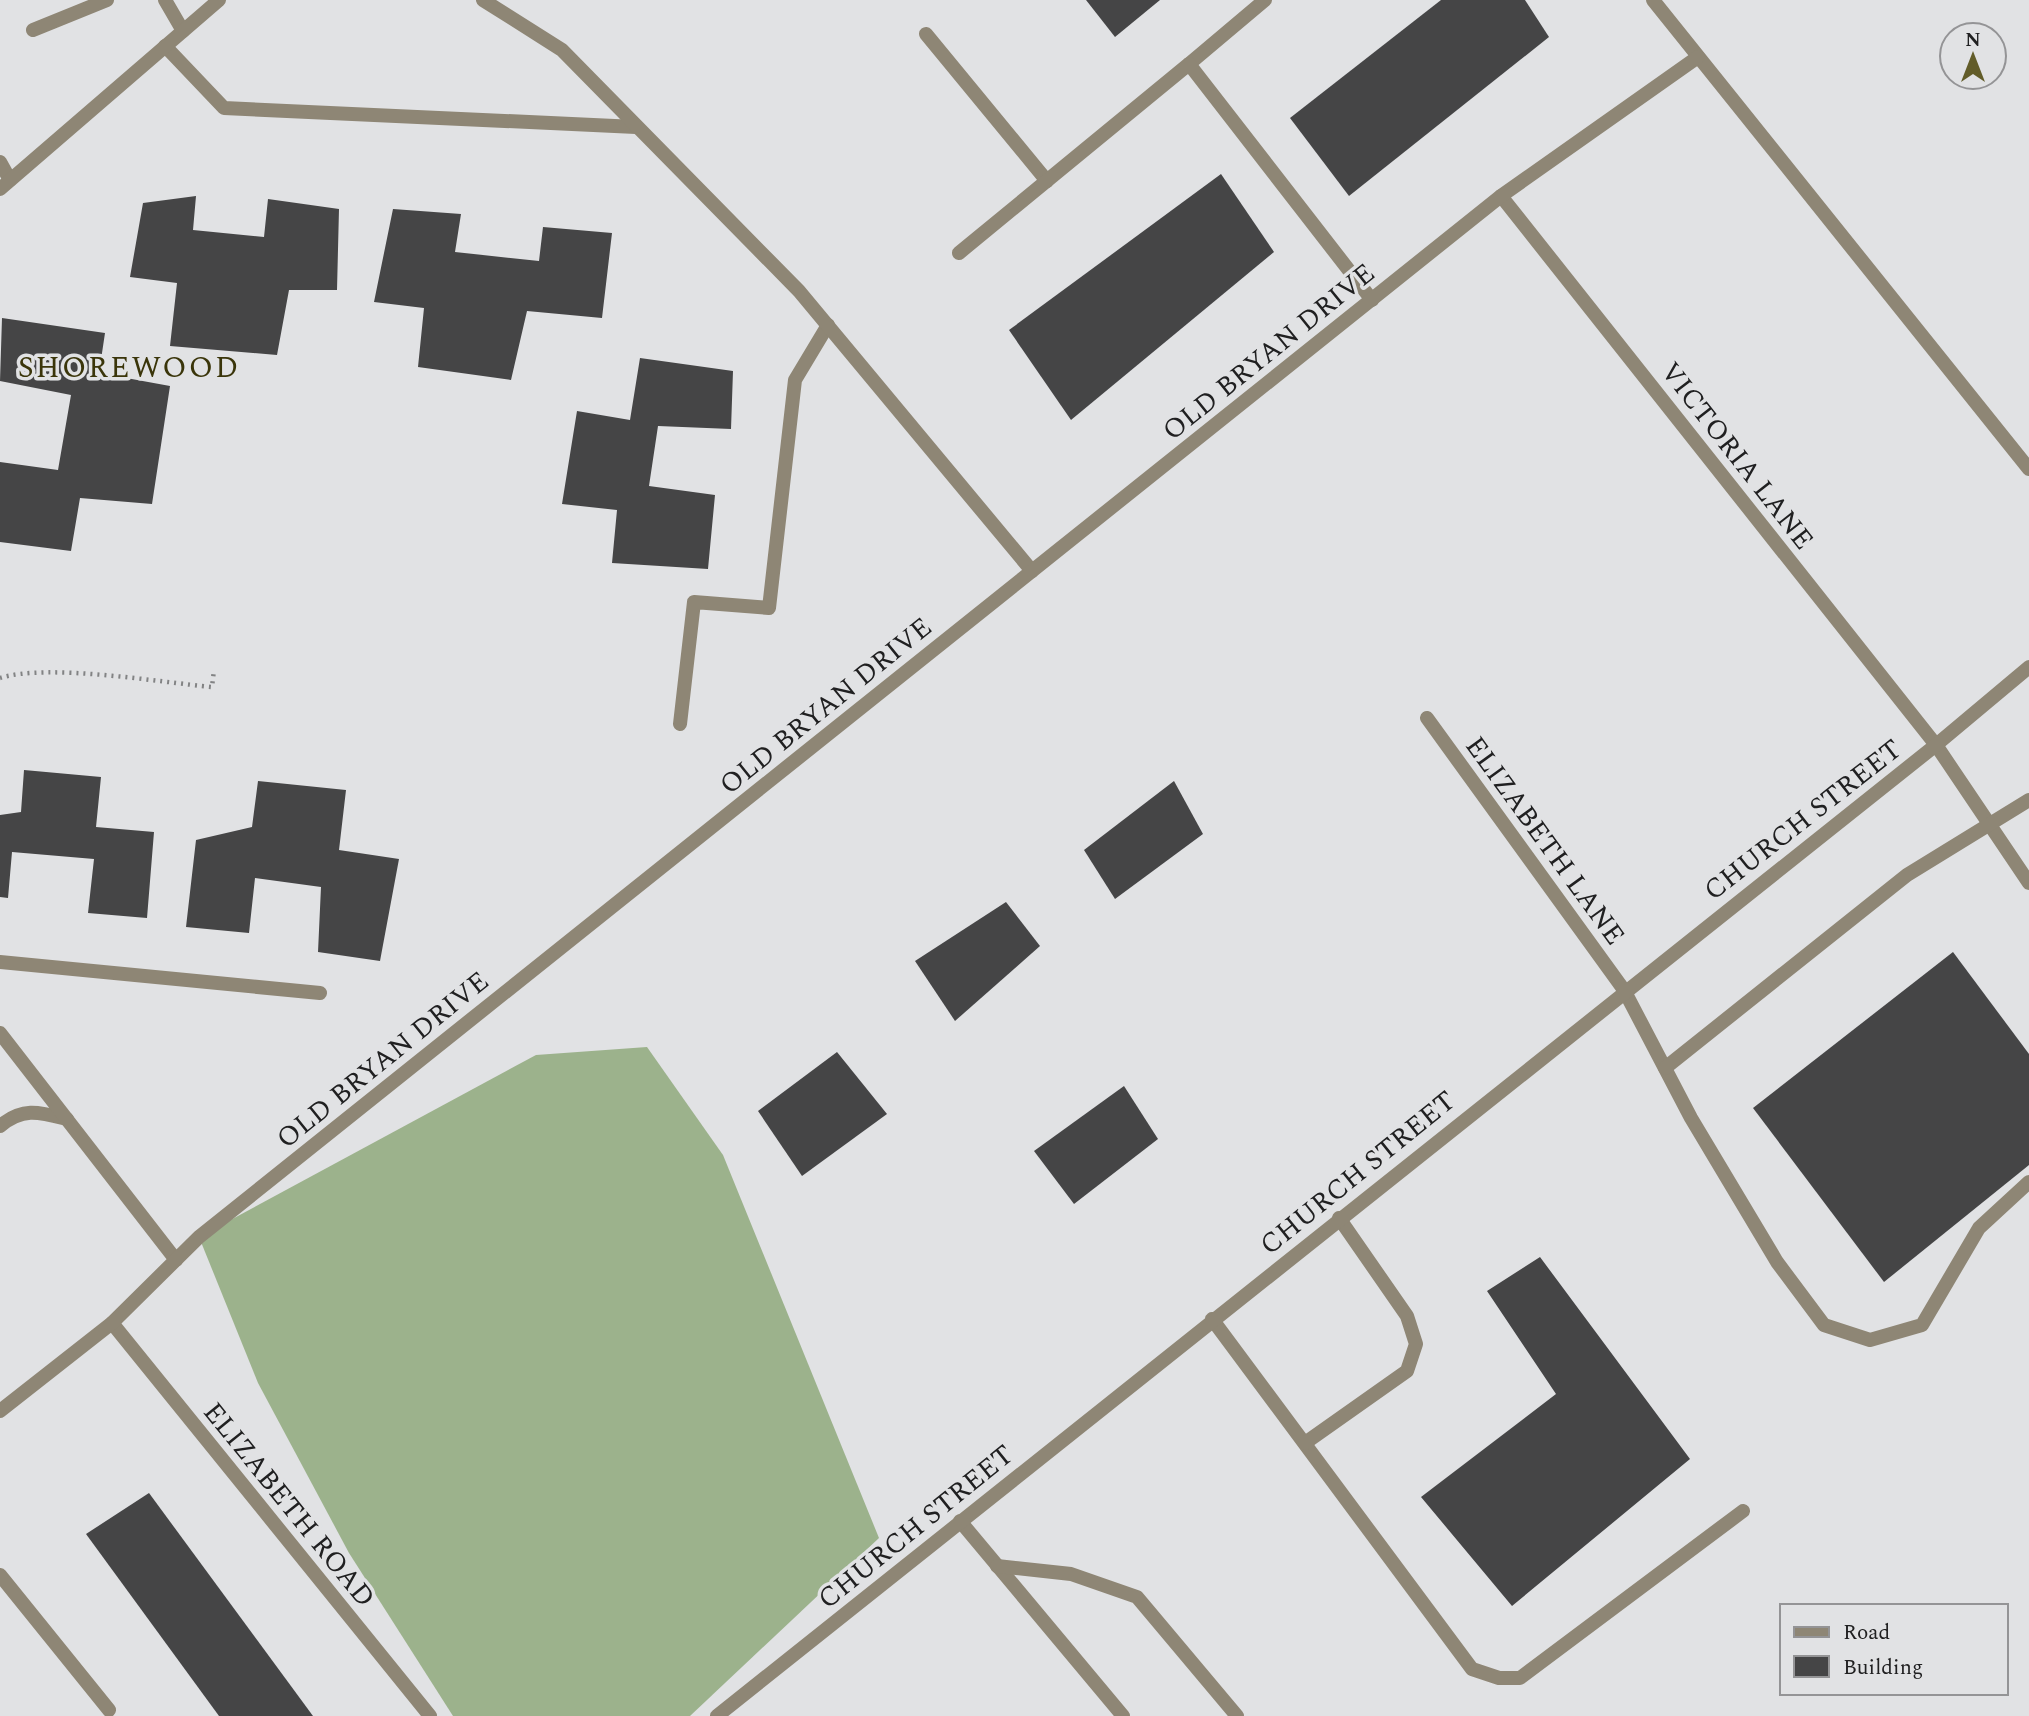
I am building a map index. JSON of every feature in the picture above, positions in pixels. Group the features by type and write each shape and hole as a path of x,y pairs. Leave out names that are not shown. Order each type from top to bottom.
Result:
{"street":[{"path":"33,30 107,0"},
{"path":"165,0 183,31"},
{"path":"0,162 5,185 219,0"},
{"path":"483,0 562,51 799,291 1032,572"},
{"path":"959,253 1265,0"},
{"path":"1653,0 2029,469"},
{"path":"926,34 1047,181"},
{"path":"165,46 223,108 636,127"},
{"name":"OLD BRYAN DRIVE","path":"0,1411 112,1323 210,1228 1501,196 1698,57"},
{"path":"1189,64 1372,300"},
{"name":"VICTORIA LANE","path":"1501,196 1936,745 2029,883"},
{"path":"680,724 694,602 769,608 795,380 828,325"},
{"name":"CHURCH STREET","path":"717,1716 1625,990 1936,745 2029,667"},
{"name":"ELIZABETH LANE","path":"1427,718 1625,990 1691,1118 1777,1262 1824,1325 1870,1340 1922,1325 1979,1228 2029,1182"},
{"path":"1665,1068 1907,875 1988,822 2029,800"},
{"path":"0,962 320,993"},
{"path":"0,1033 176,1260"},
{"path":"0,1126 14,1114 42,1113 67,1119"},
{"path":"1305,1443 1406,1371 1416,1344 1407,1316 1339,1218"},
{"path":"1212,1319 1472,1668 1499,1678 1520,1678 1743,1511"},
{"name":"ELIZABETH ROAD","path":"112,1323 430,1716"},
{"path":"960,1521 1123,1716"},
{"path":"998,1566 1071,1574 1137,1597 1237,1716"},
{"path":"0,1575 109,1710"}],"path":[{"path":"0,678 14,673 54,673 212,687 214,670"}],"green space":[{"path":"647,1047 723,1155 879,1538 690,1716 453,1716 349,1553 258,1383 199,1237 536,1055"}],"building":[{"path":"1086,0 1160,0 1115,37"},
{"path":"1441,0 1525,0 1549,37 1349,196 1290,118"},
{"path":"1221,174 1274,252 1071,420 1009,330"},
{"path":"196,196 193,230 264,237 268,199 339,209 337,290 289,290 277,355 170,346 177,283 130,277 143,203"},
{"path":"393,209 461,214 455,252 539,261 543,227 612,233 602,318 527,311 511,380 418,367 424,308 374,302"},
{"path":"2,318 105,333 99,373 170,386 152,504 80,498 71,551 0,542 0,462 58,470 71,395 0,381"},
{"path":"640,358 733,371 731,429 658,426 649,486 715,495 708,569 612,563 617,510 562,504 577,411 630,420"},
{"path":"24,770 101,777 96,827 154,832 147,918 88,913 94,859 12,852 8,898 0,897 0,815 21,812"},
{"path":"258,781 346,790 339,850 399,859 380,961 318,952 321,887 255,878 249,933 186,927 196,840 252,827"},
{"path":"1174,781 1203,834 1115,899 1084,850"},
{"path":"1006,902 1040,946 955,1021 915,961"},
{"path":"1953,952 2029,1054 2029,1165 1884,1282 1753,1108"},
{"path":"837,1052 887,1114 802,1176 758,1111"},
{"path":"1124,1086 1158,1139 1074,1204 1034,1151"},
{"path":"1540,1257 1690,1459 1512,1606 1421,1497 1556,1394 1487,1291"},
{"path":"149,1493 313,1716 219,1716 86,1534"}],"district":[{"name":"SHOREWOOD","path":"129,367"}]}
